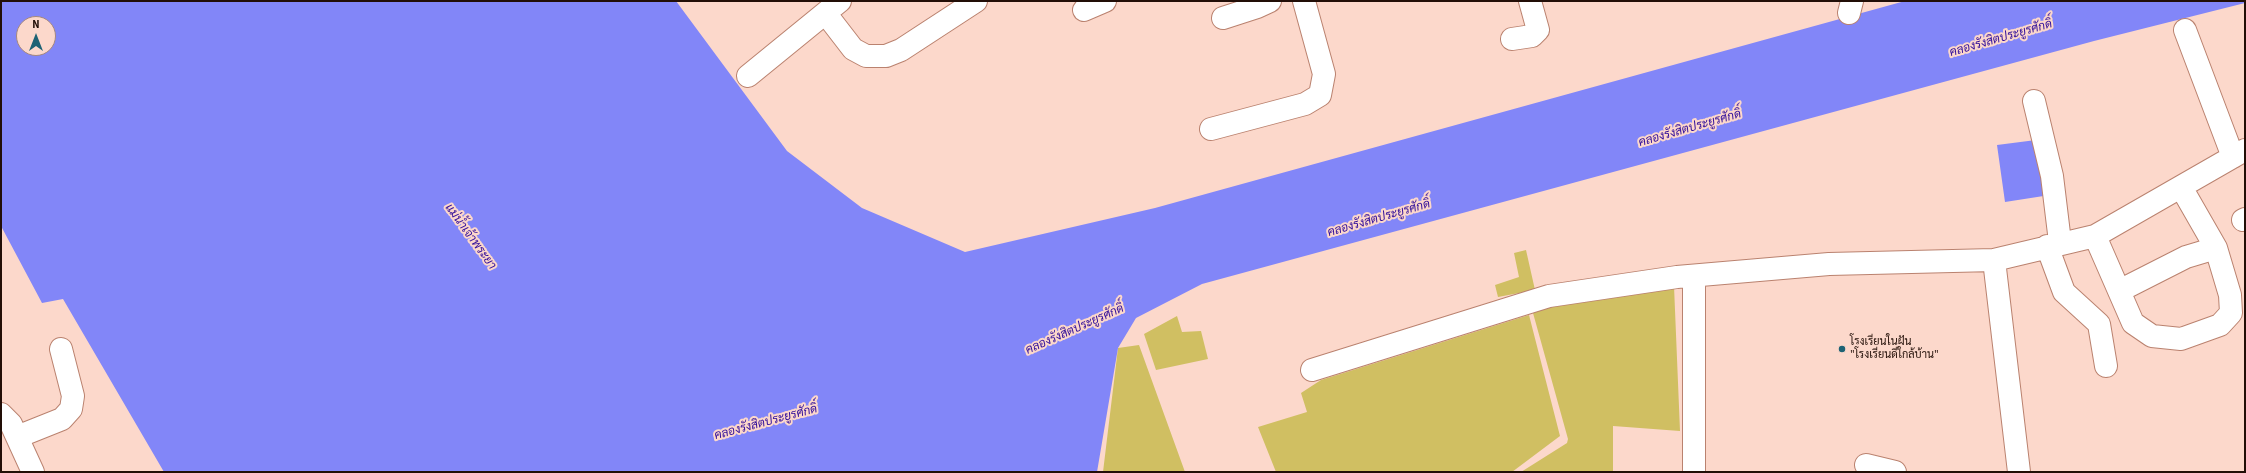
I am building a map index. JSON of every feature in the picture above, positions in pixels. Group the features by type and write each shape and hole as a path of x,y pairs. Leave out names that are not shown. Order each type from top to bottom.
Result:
{"street":[{"path":"748,76 833,8 853,49 866,56 886,56 901,50 976,1"},
{"path":"1084,10 1105,1"},
{"path":"1223,18 1257,8 1270,1"},
{"path":"1211,129 1305,104 1320,95 1324,74 1304,1"},
{"path":"1512,40 1532,36 1538,30 1530,1"},
{"path":"1312,370 1549,296 1694,276 1829,264 1994,260 2054,244 2095,236 2239,153 2185,30"},
{"path":"2034,101 2052,176 2054,244 2064,292 2099,324 2106,366"},
{"path":"2095,236 2133,323 2152,336 2181,339 2220,325 2230,313 2230,295 2216,248 2181,187"},
{"path":"2119,291 2186,257 2216,248"},
{"path":"1994,260 2019,472"},
{"path":"1694,276 1694,472"},
{"path":"17,437 62,419 71,409 72,396 62,349"},
{"path":"1,414 11,424 33,472"},
{"path":"1866,465 1896,472"}],"shaded area":[{"path":"1526,250 1535,290 1498,297 1495,285 1519,277 1514,253"},
{"path":"1674,286 1680,431 1613,426 1613,472 1521,472 1567,443 1568,439 1533,313 1552,304"},
{"path":"1529,315 1560,436 1512,472 1276,472 1258,427 1307,412 1301,393 1321,380"},
{"path":"1177,316 1182,332 1201,331 1208,359 1156,370 1144,334"},
{"path":"1139,345 1185,472 1103,472 1118,348"}],"water":[{"path":"1,1 676,1 787,151 862,208 965,252 1155,208 1905,1 2245,1 2245,3 2094,41 1202,284 1136,318 1118,348 1097,472 164,472 63,299 42,303 1,226"},
{"path":"2036,140 2050,195 2005,202 1997,145"}],"place":[{"name":"โรงเรียนในฝัน \"โรงเรียนดีใกล้บ้าน\"","path":"1842,349"}],"water label":[{"name":"คลองรังสิตประยูรศักดิ์","path":"2001,39"},
{"name":"คลองรังสิตประยูรศักดิ์","path":"1690,129"},
{"name":"คลองรังสิตประยูรศักดิ์","path":"1379,219"},
{"name":"แม่น้ำเจ้าพระยา","path":"470,237"},
{"name":"คลองรังสิตประยูรศักดิ์","path":"1075,330"},
{"name":"คลองรังสิตประยูรศักดิ์","path":"766,423"}]}
